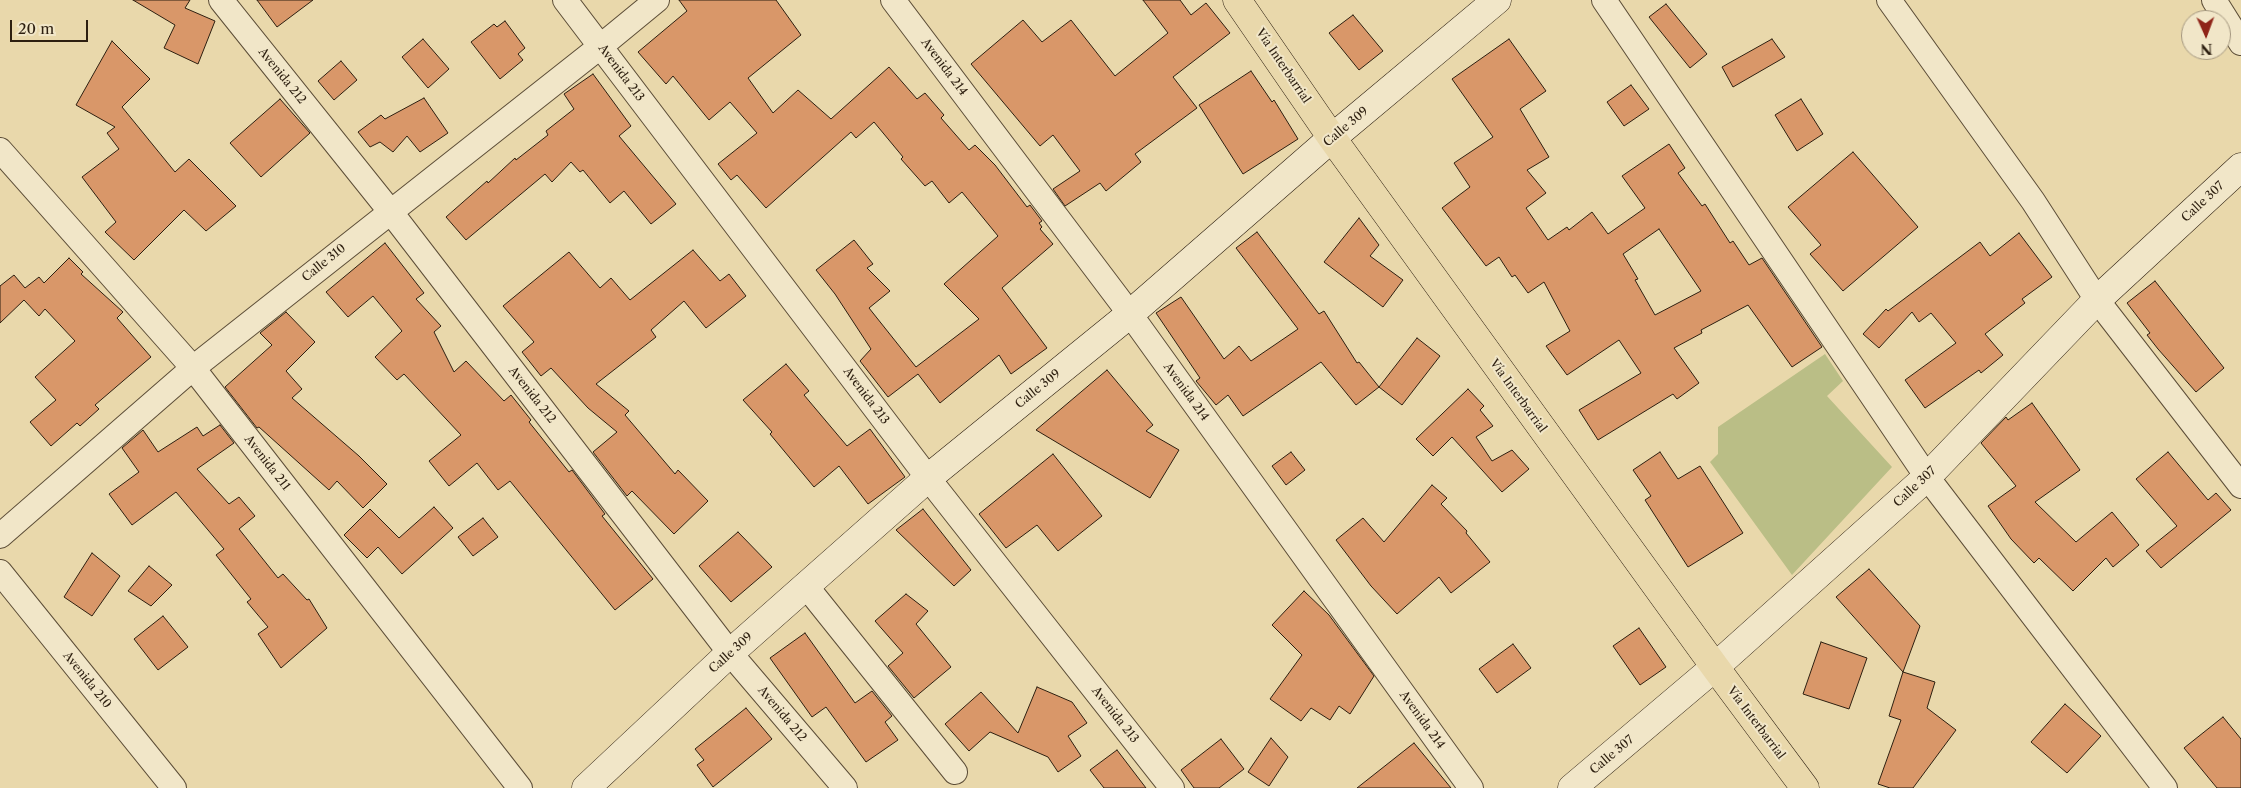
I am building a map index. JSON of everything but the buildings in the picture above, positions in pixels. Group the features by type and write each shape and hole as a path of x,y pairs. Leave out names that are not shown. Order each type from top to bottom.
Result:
{"main road":[{"name":"Vía Interbarrial","path":"1237,0 1332,138 1804,788"}],"street":[{"name":"Avenida 212","path":"221,0 390,211 730,654 845,788"},
{"name":"Avenida 213","path":"565,0 602,46 928,478 1172,788"},
{"name":"Calle 310","path":"0,536 193,368 602,46 656,0"},
{"name":"Avenida 214","path":"893,0 1130,314 1471,788"},
{"name":"Calle 309","path":"586,788 730,654 928,478 1130,314 1332,138 1498,0"},
{"path":"1604,0 1927,477 2165,788"},
{"path":"1889,0 2033,201 2097,300 2241,486"},
{"path":"2214,0 2241,43"},
{"name":"Avenida 211","path":"0,150 193,368 520,788"},
{"name":"Calle 307","path":"1572,788 1715,667 1927,477 2097,300 2241,167"},
{"name":"Avenida 210","path":"0,572 174,788"},
{"path":"806,586 955,772"}],"green space":[{"path":"1825,354 1843,381 1827,396 1892,467 1792,575 1710,462 1718,454 1718,427"}]}
